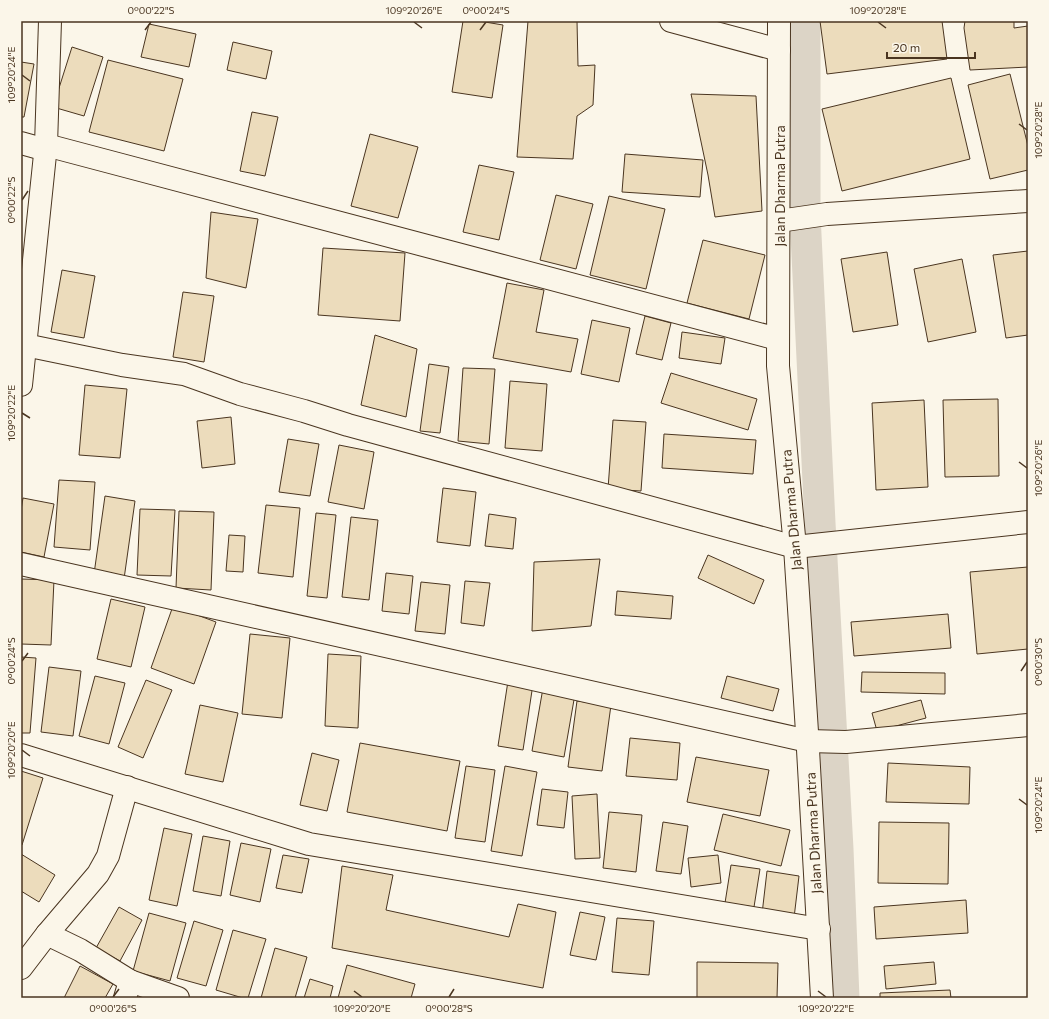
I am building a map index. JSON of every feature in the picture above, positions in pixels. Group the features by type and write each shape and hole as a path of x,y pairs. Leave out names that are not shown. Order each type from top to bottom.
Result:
{"street":[{"path":"21,385 46,148 50,21"},
{"path":"671,21 779,50"},
{"name":"Jalan Dharma Putra","path":"779,21 779,50 788,219 778,339 778,366 803,546 815,741 822,998"},
{"path":"21,143 46,148 778,339"},
{"path":"788,219 827,214 1028,201"},
{"path":"25,345 122,365 184,374 240,394 304,411 348,426 803,546 1028,522"},
{"path":"21,564 815,741 846,742 1028,725"},
{"path":"21,755 309,844 819,929"},
{"path":"21,968 47,934 98,874 108,856 127,787"},
{"path":"47,934 80,950 127,989 178,998"}],"building":[{"path":"463,21 479,21 503,25 492,98 452,92"},
{"path":"528,21 577,21 578,66 595,65 593,105 577,116 573,159 517,157"},
{"path":"820,21 942,21 947,59 827,74"},
{"path":"965,21 1014,21 1014,28 1028,26 1028,67 970,70 964,28"},
{"path":"149,24 196,34 189,67 141,57"},
{"path":"233,42 272,51 266,79 227,70"},
{"path":"72,47 103,57 84,116 53,107"},
{"path":"108,60 183,79 164,151 89,132"},
{"path":"21,62 34,64 24,117 21,117"},
{"path":"1010,74 1028,146 1028,170 990,179 968,85"},
{"path":"951,78 970,159 842,191 822,109"},
{"path":"691,94 756,96 762,211 715,217"},
{"path":"252,112 278,117 265,176 240,171"},
{"path":"370,134 418,147 398,218 351,206"},
{"path":"625,154 703,160 700,197 622,192"},
{"path":"479,165 514,172 499,240 463,232"},
{"path":"556,195 593,204 576,269 540,260"},
{"path":"609,196 665,209 646,289 590,275"},
{"path":"211,212 258,219 246,288 206,278"},
{"path":"703,240 765,255 749,319 687,303"},
{"path":"323,248 405,253 400,321 318,315"},
{"path":"1028,251 1028,335 1006,338 993,255"},
{"path":"887,252 898,325 853,332 841,259"},
{"path":"962,259 976,332 928,342 914,269"},
{"path":"62,270 95,276 84,338 51,332"},
{"path":"507,283 544,290 536,332 578,339 571,372 493,358"},
{"path":"183,292 214,296 204,362 173,357"},
{"path":"645,316 671,323 662,360 636,354"},
{"path":"592,320 630,328 619,382 581,374"},
{"path":"682,332 725,338 721,364 679,358"},
{"path":"375,335 417,349 406,417 361,405"},
{"path":"429,364 449,367 440,433 420,431"},
{"path":"463,368 495,369 489,444 458,441"},
{"path":"671,373 757,399 748,430 661,403"},
{"path":"510,381 547,384 542,451 505,448"},
{"path":"85,385 127,389 120,458 79,455"},
{"path":"998,399 999,476 945,477 943,400"},
{"path":"924,400 928,487 876,490 872,403"},
{"path":"231,417 235,464 202,468 197,421"},
{"path":"613,420 646,422 641,491 608,489"},
{"path":"664,434 756,440 753,474 662,468"},
{"path":"288,439 319,444 310,496 279,492"},
{"path":"339,445 374,452 364,509 328,502"},
{"path":"59,480 95,482 90,550 54,547"},
{"path":"443,488 476,492 470,546 437,542"},
{"path":"105,496 135,501 124,579 94,574"},
{"path":"23,498 54,504 44,557 21,552 21,510"},
{"path":"266,505 300,508 293,577 258,573"},
{"path":"140,509 175,510 171,576 137,575"},
{"path":"179,511 214,512 211,590 176,588"},
{"path":"316,513 336,515 327,598 307,596"},
{"path":"489,514 516,518 513,549 485,546"},
{"path":"351,517 378,520 369,600 342,597"},
{"path":"229,535 245,536 243,572 226,571"},
{"path":"708,555 764,580 754,604 698,578"},
{"path":"600,559 591,626 532,631 534,562"},
{"path":"1028,567 1028,649 977,654 970,572"},
{"path":"386,573 413,576 409,614 382,611"},
{"path":"21,579 54,580 51,645 21,644"},
{"path":"465,581 490,583 484,626 461,623"},
{"path":"421,582 450,585 445,634 415,631"},
{"path":"617,591 673,596 671,619 615,615"},
{"path":"111,599 145,607 131,667 97,659"},
{"path":"173,606 216,622 194,684 151,668"},
{"path":"948,614 951,648 854,656 851,622"},
{"path":"250,634 290,638 282,718 242,714"},
{"path":"328,654 361,656 358,728 325,726"},
{"path":"21,657 36,658 30,733 21,733"},
{"path":"49,667 81,671 73,736 41,732"},
{"path":"862,672 945,673 945,694 861,692"},
{"path":"95,676 125,683 109,744 79,736"},
{"path":"727,676 779,689 773,711 721,698"},
{"path":"146,680 172,690 143,758 118,747"},
{"path":"508,681 533,684 523,750 498,746"},
{"path":"543,688 575,694 564,757 532,751"},
{"path":"921,700 926,718 877,731 872,713"},
{"path":"577,701 611,705 602,771 568,767"},
{"path":"200,705 238,713 223,782 185,774"},
{"path":"630,738 680,743 677,780 626,776"},
{"path":"360,743 460,761 447,831 347,812"},
{"path":"312,753 339,760 327,811 300,805"},
{"path":"696,757 769,770 760,816 687,802"},
{"path":"888,763 970,767 969,804 886,802"},
{"path":"466,766 495,770 485,842 455,838"},
{"path":"505,766 537,772 522,856 491,851"},
{"path":"21,771 43,778 22,845 21,845"},
{"path":"542,789 568,792 564,828 537,825"},
{"path":"597,794 600,858 575,859 572,796"},
{"path":"609,812 642,815 636,872 603,868"},
{"path":"723,814 790,830 781,866 714,850"},
{"path":"663,822 688,826 681,874 656,871"},
{"path":"879,822 949,823 948,884 878,883"},
{"path":"164,828 192,834 177,906 149,900"},
{"path":"203,836 230,841 221,896 193,891"},
{"path":"241,843 271,849 260,902 230,895"},
{"path":"21,854 55,875 39,902 21,891"},
{"path":"283,855 309,859 302,893 276,888"},
{"path":"718,855 721,883 691,887 688,858"},
{"path":"731,865 760,869 754,907 725,903"},
{"path":"342,866 393,875 386,910 509,937 518,904 556,912 543,988 332,948"},
{"path":"767,871 799,876 794,918 762,914"},
{"path":"966,900 968,933 876,939 874,907"},
{"path":"119,907 142,920 120,961 96,948"},
{"path":"580,912 605,917 596,960 570,955"},
{"path":"149,913 186,923 170,981 133,971"},
{"path":"617,918 654,921 649,975 612,972"},
{"path":"194,921 223,930 206,986 177,978"},
{"path":"233,930 266,939 248,998 243,998 216,990"},
{"path":"275,948 307,957 295,998 261,998"},
{"path":"697,962 778,963 777,998 697,998"},
{"path":"934,962 936,984 886,989 884,966"},
{"path":"347,965 415,984 411,998 338,998"},
{"path":"80,966 113,984 105,998 64,998"},
{"path":"310,979 333,986 330,998 304,998"},
{"path":"950,990 951,998 880,998 880,993"}],"waterway":[{"path":"805,21 805,214 838,849 844,998"}]}
